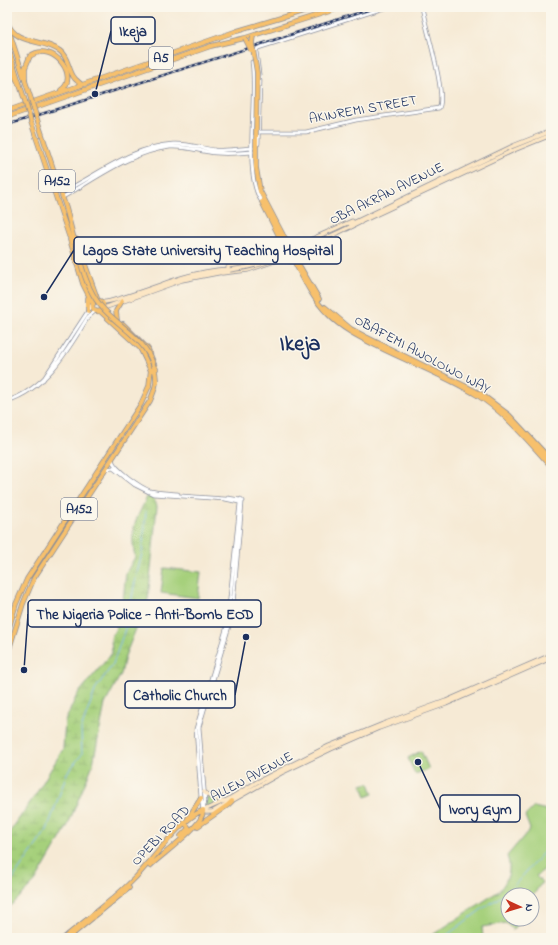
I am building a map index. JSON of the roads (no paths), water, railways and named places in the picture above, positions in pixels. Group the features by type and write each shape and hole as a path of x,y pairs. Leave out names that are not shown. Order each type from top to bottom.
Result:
{"main road":[{"name":"A5","path":"7,111 238,31 317,7"},
{"name":"A5","path":"7,117 211,46 253,36 342,7"},
{"path":"7,23 16,35 26,41 58,50 63,54 73,77 82,84"},
{"name":"A152","path":"7,23 62,195 87,286 94,300 109,317 141,347 149,359 152,369 149,386 141,404 27,579 16,604 7,634"},
{"path":"253,36 252,43 258,73 256,134"},
{"path":"245,38 252,52 255,74 256,167 258,187 283,239 284,248 279,253"},
{"name":"A152","path":"7,44 69,236 74,243"},
{"path":"25,80 25,68 30,56 41,51 54,54 64,66 68,80 65,87 53,94"},
{"path":"7,68 14,74 19,84"},
{"path":"7,108 19,107"},
{"name":"OBA AKRAN AVENUE","path":"364,219 513,146 551,132"},
{"name":"OBA AKRAN AVENUE","path":"230,270 247,268 280,258 514,150 551,135"},
{"path":"93,305 100,301 110,303 147,288 212,270 260,261 286,250 289,247 294,247 317,238 358,218 364,219"},
{"path":"209,274 237,272 282,259 294,259 299,253 364,219"},
{"path":"74,235 90,282 103,309 118,328 140,348 152,369"},
{"path":"69,236 83,284 95,312 171,284 230,270"},
{"path":"317,238 316,241 320,243"},
{"path":"283,239 294,246 302,244"},
{"path":"283,239 294,247 299,253"},
{"name":"OBAFEMI AWOLOWO WAY","path":"283,239 286,255 297,264 324,307 346,325 366,337 481,394 508,415 551,466"},
{"name":"OBAFEMI AWOLOWO WAY","path":"297,264 299,253"},
{"path":"282,259 287,259 297,264"},
{"path":"260,261 263,263 261,266"},
{"path":"212,270 230,270"},
{"path":"83,284 86,285 90,282"},
{"path":"88,296 88,311"},
{"path":"118,328 117,324 119,321 116,311 122,301"},
{"path":"103,309 119,321 148,349 154,360 157,374"},
{"name":"A152","path":"7,656 23,604 34,578 150,401 155,388 157,374 152,369"},
{"name":"OBAFEMI AWOLOWO WAY","path":"523,432 551,460"},
{"path":"97,472 101,475"},
{"name":"ALLEN AVENUE","path":"203,810 225,801 257,782 329,746 446,701 551,656"},
{"name":"ALLEN AVENUE","path":"203,810 206,812 212,812 281,773 342,744 446,704 551,656"},
{"path":"204,792 212,798 225,801"},
{"path":"178,842 178,839 189,828 185,824 201,798"},
{"path":"196,827 228,806 232,801"},
{"name":"OPEBI ROAD","path":"64,938 127,886 185,824 203,810"},
{"name":"OPEBI ROAD","path":"68,938 122,895 196,827 202,818 203,810"}],"street":[{"path":"263,200 257,168 256,134 260,81 256,51 260,47 386,7"},
{"name":"AKINREMI STREET","path":"256,134 306,132 362,118 439,108 441,102 440,86 422,7"},
{"path":"258,61 252,62 255,90 252,150 253,180 258,195 263,200"},
{"path":"62,195 114,166 152,151 177,147 218,153 252,150"},
{"path":"43,380 93,305"},
{"path":"7,401 29,391 46,378 89,316 95,312"},
{"path":"112,460 115,465 126,475 149,490 240,502"},
{"path":"106,469 113,468 135,485 153,494 218,498 240,502"},
{"path":"203,810 204,792 199,727 231,620 240,502"},
{"path":"203,810 196,729 227,626 240,502"}],"waterway":[{"path":"7,887 47,830 67,773 82,754 81,729 96,688 113,664 128,620 142,553 146,511"},
{"path":"443,938 509,891 543,853 551,838"}],"railway":[{"path":"7,125 377,7"}],"place":[{"name":"Ikeja","path":"95,94"},
{"name":"Lagos State University Teaching Hospital","path":"44,297"},
{"name":"Catholic Church","path":"246,637"},
{"name":"The Nigeria Police - Anti-Bomb EOD","path":"24,670"},
{"name":"Ivory Gym","path":"418,762"}],"district":[{"name":"Ikeja","path":"300,345"}]}
